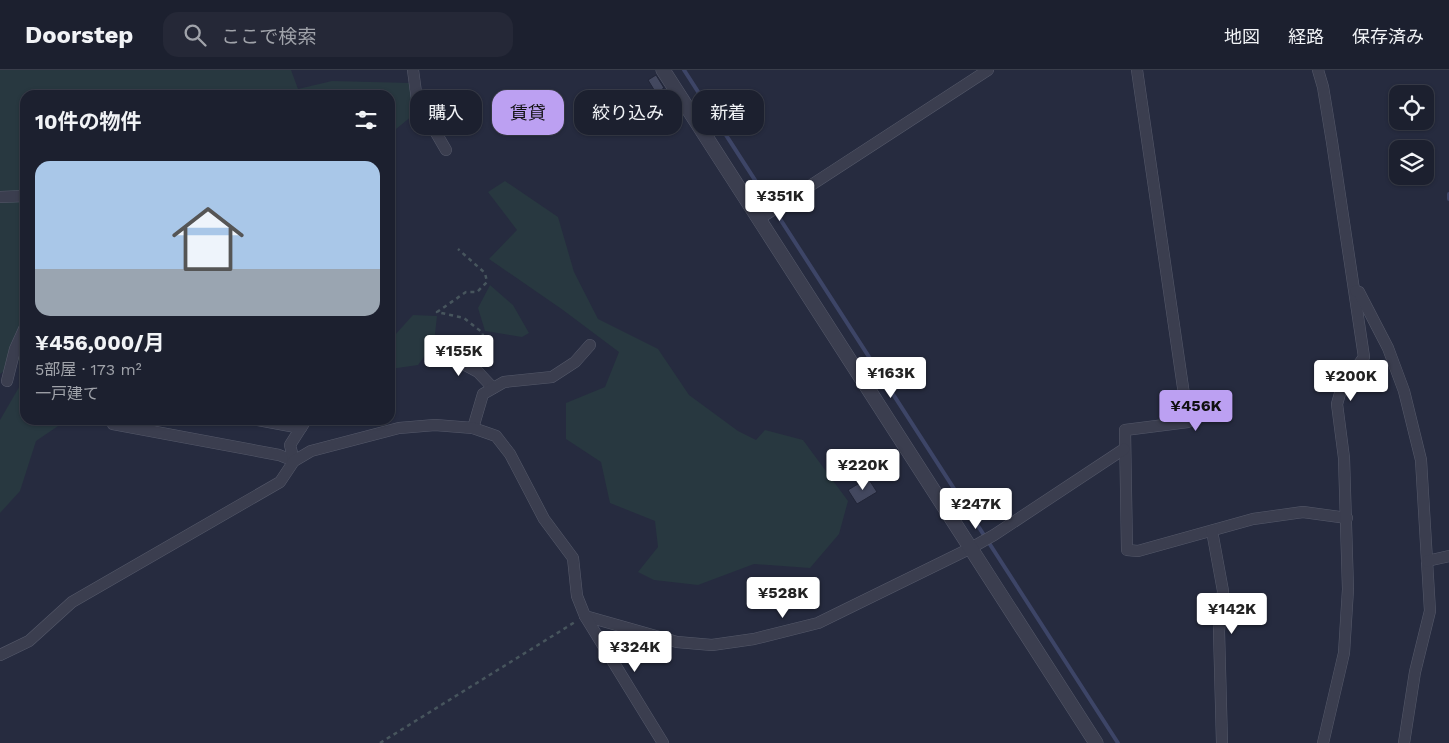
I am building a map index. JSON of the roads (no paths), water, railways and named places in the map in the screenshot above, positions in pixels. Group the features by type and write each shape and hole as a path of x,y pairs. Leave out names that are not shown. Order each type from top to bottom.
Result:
{"street":[{"path":"413,70 417,100 446,150"},
{"path":"663,70 1096,743"},
{"path":"759,220 988,70"},
{"path":"1137,70 1188,422 1125,430 1127,550 1138,551 1253,519 1303,512 1347,518"},
{"path":"1318,70 1323,87 1364,357 1340,390 1338,404 1344,458 1348,589 1344,653 1323,743"},
{"path":"0,197 20,196"},
{"path":"1354,291 1359,292 1388,348 1404,391 1421,460 1430,610 1415,672 1404,743"},
{"path":"7,381 15,349 20,338"},
{"path":"474,428 483,394 504,382 552,377 576,362 590,345"},
{"path":"437,350 478,372 493,388"},
{"path":"118,425 279,455 294,462"},
{"path":"294,462 290,445 303,425"},
{"path":"0,655 29,641 72,602 280,482 294,462 311,451 399,428 435,425 474,428 496,436 510,454 544,519 573,558 577,596 585,616 663,743"},
{"path":"585,616 677,642 712,645 754,640 818,623 994,535 1124,449"},
{"path":"1212,531 1223,591 1219,631 1222,743"},
{"path":"1427,560 1449,556"}],"waterway":[{"path":"684,70 1118,743"},
{"path":"1449,194 1449,199"}]}
